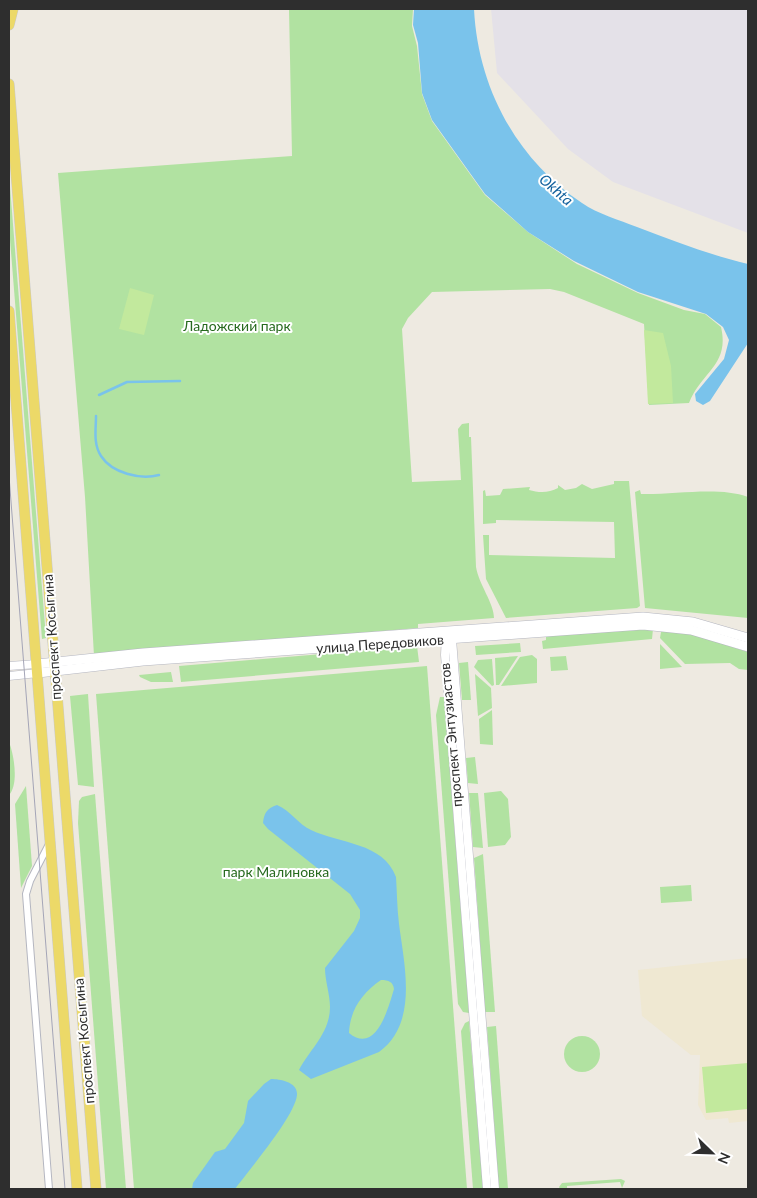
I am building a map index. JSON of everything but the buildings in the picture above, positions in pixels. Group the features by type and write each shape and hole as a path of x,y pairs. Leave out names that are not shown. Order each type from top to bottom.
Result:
{"main road":[{"path":"9,25 13,9"},
{"name":"проспект Косыгина","path":"9,84 96,1189"},
{"name":"проспект Косыгина","path":"9,310 77,1189"},
{"name":"улица Передовиков","path":"448,637 643,617 692,622 748,638"},
{"name":"улица Передовиков","path":"37,668 448,637 657,625 691,630 748,647"}],"street":[{"name":"проспект Энтузиастов","path":"448,637 487,1189"},
{"name":"проспект Энтузиастов","path":"448,637 495,1189"},
{"name":"улица Передовиков","path":"9,666 37,668"},
{"name":"улица Передовиков","path":"9,676 37,668"},
{"path":"49,1189 26,894 30,881 51,842"}],"shaded area":[{"path":"491,9 748,9 748,233 613,182 568,149 497,73"},
{"path":"748,958 748,1121 729,1123 728,1118 706,1120 698,1105 700,1055 691,1055 642,1016 638,970"}],"green space":[{"name":"Ладожский парк","path":"289,9 413,9 412,26 417,46 422,94 432,121 485,195 528,232 577,264 638,293 684,310 705,314 721,327 723,340 721,351 718,360 700,383 689,403 649,405 644,324 564,292 550,289 432,292 408,318 402,329 412,482 461,480 458,429 462,424 469,423 476,567 492,606 494,618 418,624 418,628 94,656 85,497 58,173 292,156"},
{"path":"9,174 46,638 42,639 9,227"},
{"path":"130,288 154,295 144,335 119,329"},
{"path":"644,330 663,333 671,366 673,403 648,404"},
{"path":"614,481 629,481 640,606 637,608 506,618 486,579 483,535 489,535 489,555 615,558 614,522 496,520 496,523 483,524 483,491 485,490 486,496 500,495 503,489 530,487 529,490 544,492 558,488 558,485 565,490 576,488 582,484 592,489 614,484"},
{"path":"640,490 641,494 710,491 748,497 748,618 645,608 635,492"},
{"path":"653,629 652,639 543,649 542,641 546,640 546,636"},
{"path":"668,630 691,634 748,652 748,670 739,669 730,663 685,664 660,638 661,632 668,632"},
{"path":"520,643 521,652 476,655 475,646"},
{"path":"660,644 682,667 660,669"},
{"path":"417,646 419,662 181,682 179,666"},
{"path":"532,655 537,659 537,683 501,686 520,657"},
{"path":"518,656 499,685 496,685 495,658"},
{"path":"566,656 568,670 551,671 550,657"},
{"path":"492,659 494,685 492,686 474,667 478,660"},
{"path":"468,662 471,700 462,700 459,663"},
{"name":"парк Малиновка","path":"427,666 467,1189 134,1189 96,694"},
{"path":"171,672 173,682 151,682 139,675"},
{"path":"475,674 491,688 492,708 478,716"},
{"path":"88,694 94,787 78,785 70,696"},
{"path":"440,697 444,697 469,1013 463,1012 458,1004 436,715"},
{"path":"492,710 493,745 480,744 479,719"},
{"path":"9,742 13,754 15,777 9,795"},
{"path":"475,757 478,784 468,783 466,758"},
{"path":"26,786 32,866 21,888 15,804"},
{"path":"501,791 508,799 511,837 505,845 488,847 484,793"},
{"path":"469,793 478,793 483,848 473,847"},
{"path":"95,794 126,1189 106,1189 78,823 79,801 82,797"},
{"path":"483,854 495,1012 485,1012 474,858"},
{"path":"691,885 692,901 661,903 660,887"},
{"path":"469,1021 483,1189 473,1189 461,1031 465,1023"},
{"path":"496,1026 508,1189 499,1189 487,1027"},
{"path":"582,1036 589,1037 595,1041 599,1047 599,1061 595,1067 589,1071 582,1072 575,1071 569,1067 565,1061 564,1054 565,1047 569,1041 575,1037"},
{"path":"748,1063 748,1109 706,1113 702,1067"},
{"path":"621,1179 625,1181 622,1188 620,1182 567,1186 567,1189 560,1189 559,1187 562,1183"}],"water":[{"name":"Okhta","path":"414,9 474,9 477,38 483,66 505,119 520,143 538,165 582,203 602,214 692,247 748,264 748,343 710,401 703,405 696,401 695,394 724,359 729,340 723,327 706,314 638,292 574,261 528,232 485,194 432,120 422,93 418,43 413,25"},
{"path":"277,805 311,830 371,850 390,866 396,877 398,918 404,957 406,992 400,1025 392,1040 379,1052 311,1079 299,1070 327,1025 330,1002 325,968 354,931 360,918 360,910 350,894 263,823 267,811","holes":["381,980 392,983 394,989 384,1018 374,1034 367,1038 358,1038 349,1033 352,1017 363,996"]},
{"path":"271,1079 292,1084 297,1091 297,1095 288,1116 270,1143 235,1189 192,1189 193,1183 215,1152 225,1149 244,1123 248,1101"}],"waterway":[{"path":"99,395 127,382 180,381"},
{"path":"96,416 95,436 97,447 106,462 119,471 135,476 159,475"}],"tram line":[{"path":"9,476 65,1189"}]}
